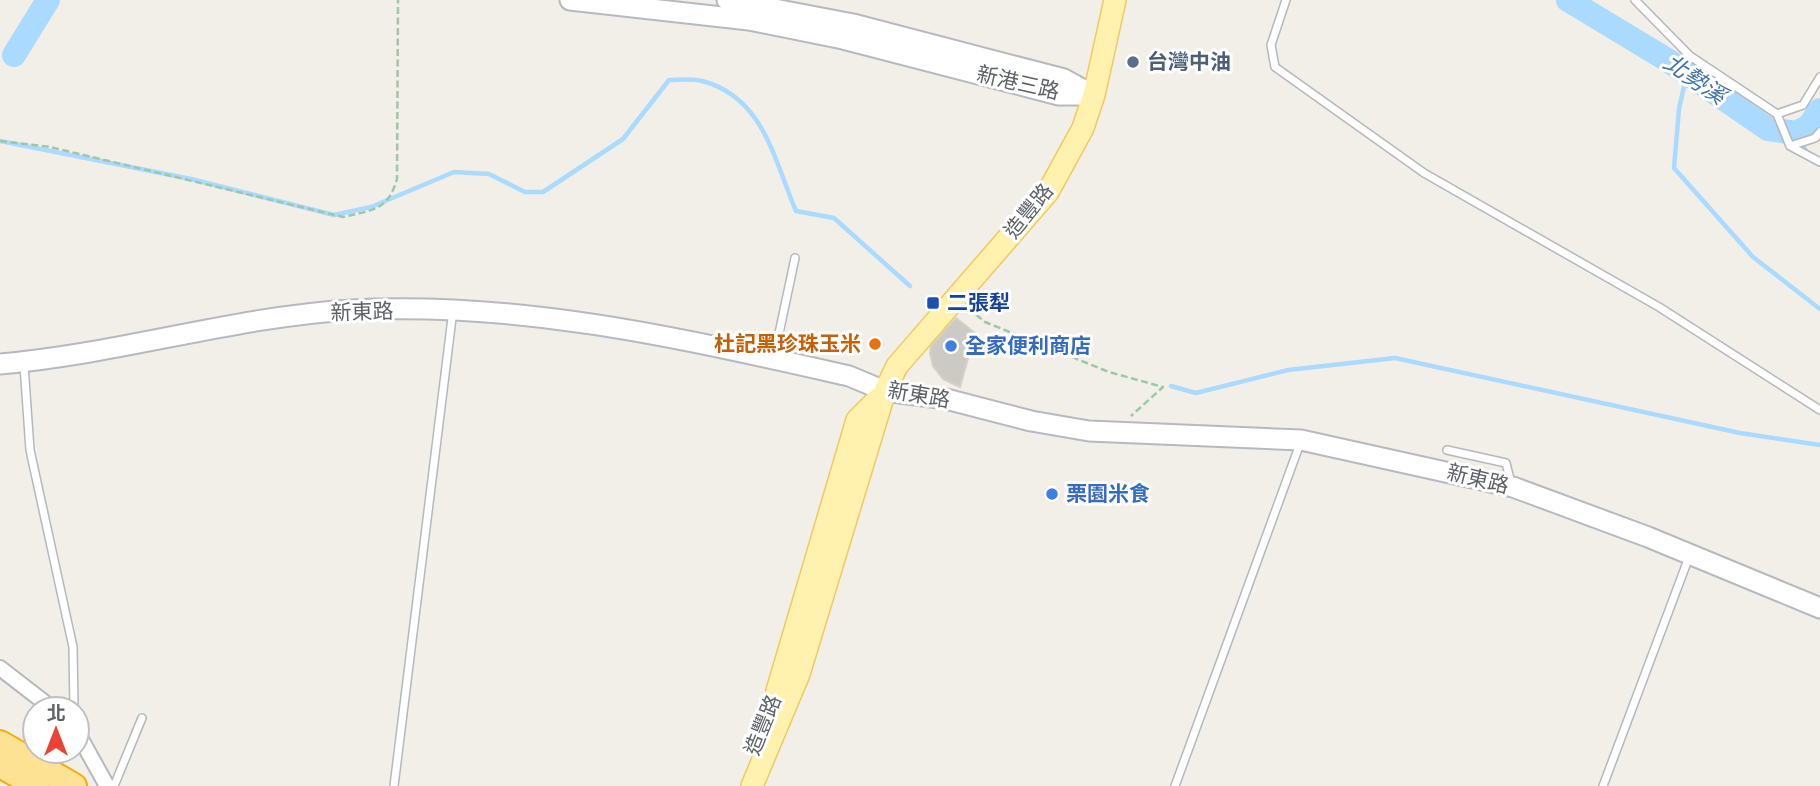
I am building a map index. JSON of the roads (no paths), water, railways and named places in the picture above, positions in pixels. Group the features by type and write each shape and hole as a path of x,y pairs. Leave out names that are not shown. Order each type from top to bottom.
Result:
{"highway":[{"path":"0,743 74,786"},
{"path":"0,765 37,786"}],"main road":[{"name":"新港三路","path":"570,0 644,4 749,20 844,39 1059,95 1094,95"},
{"name":"新港三路","path":"727,0 879,31 1064,79 1094,95"},
{"name":"造豐路","path":"752,786 799,674 885,391 897,366 1048,192 1083,128 1094,95 1115,0"},
{"name":"新東路","path":"0,364 242,321 351,310 454,310 576,319 679,338 849,376 885,391 947,399 1031,421 1117,432 1301,440 1513,487 1820,608"},
{"name":"造豐路","path":"737,786 785,670 832,499 857,420 885,391"}],"street":[{"path":"0,668 35,695"},
{"path":"91,757 107,786"}],"lane":[{"path":"1286,0 1271,45 1275,67 1424,173 1660,307 1820,410"},
{"path":"1635,0 1690,56 1777,115 1790,146 1820,162"},
{"path":"1777,115 1803,105 1820,77"},
{"path":"1790,146 1811,139 1820,132"},
{"path":"773,361 795,258"},
{"path":"394,786 454,310"},
{"path":"23,362 30,450 73,647 75,695"},
{"path":"1175,786 1301,440"},
{"path":"1447,450 1506,463 1513,487"},
{"path":"1603,786 1690,555"},
{"path":"114,786 142,718"}],"waterway":[{"path":"14,55 48,0"},
{"name":"北勢溪","path":"1568,0 1669,61 1768,129 1796,133 1809,126 1820,110"},
{"path":"1687,73 1679,109 1674,168 1753,257 1820,309"},
{"path":"0,141 191,179 334,215 371,207 454,172 489,174 525,192 543,192 623,139 669,80 698,80 723,89 740,101 753,116 773,152 796,211 834,218 910,286"},
{"path":"1796,133 1808,154"},
{"path":"1171,386 1196,393 1288,370 1395,358 1740,433 1820,445"}],"place":[{"name":"台灣中油","path":"1133,62"},
{"name":"二張犁","path":"933,303"},
{"name":"杜記黑珍珠玉米","path":"875,344"},
{"name":"全家便利商店","path":"951,346"},
{"name":"栗園米食","path":"1052,494"}]}
